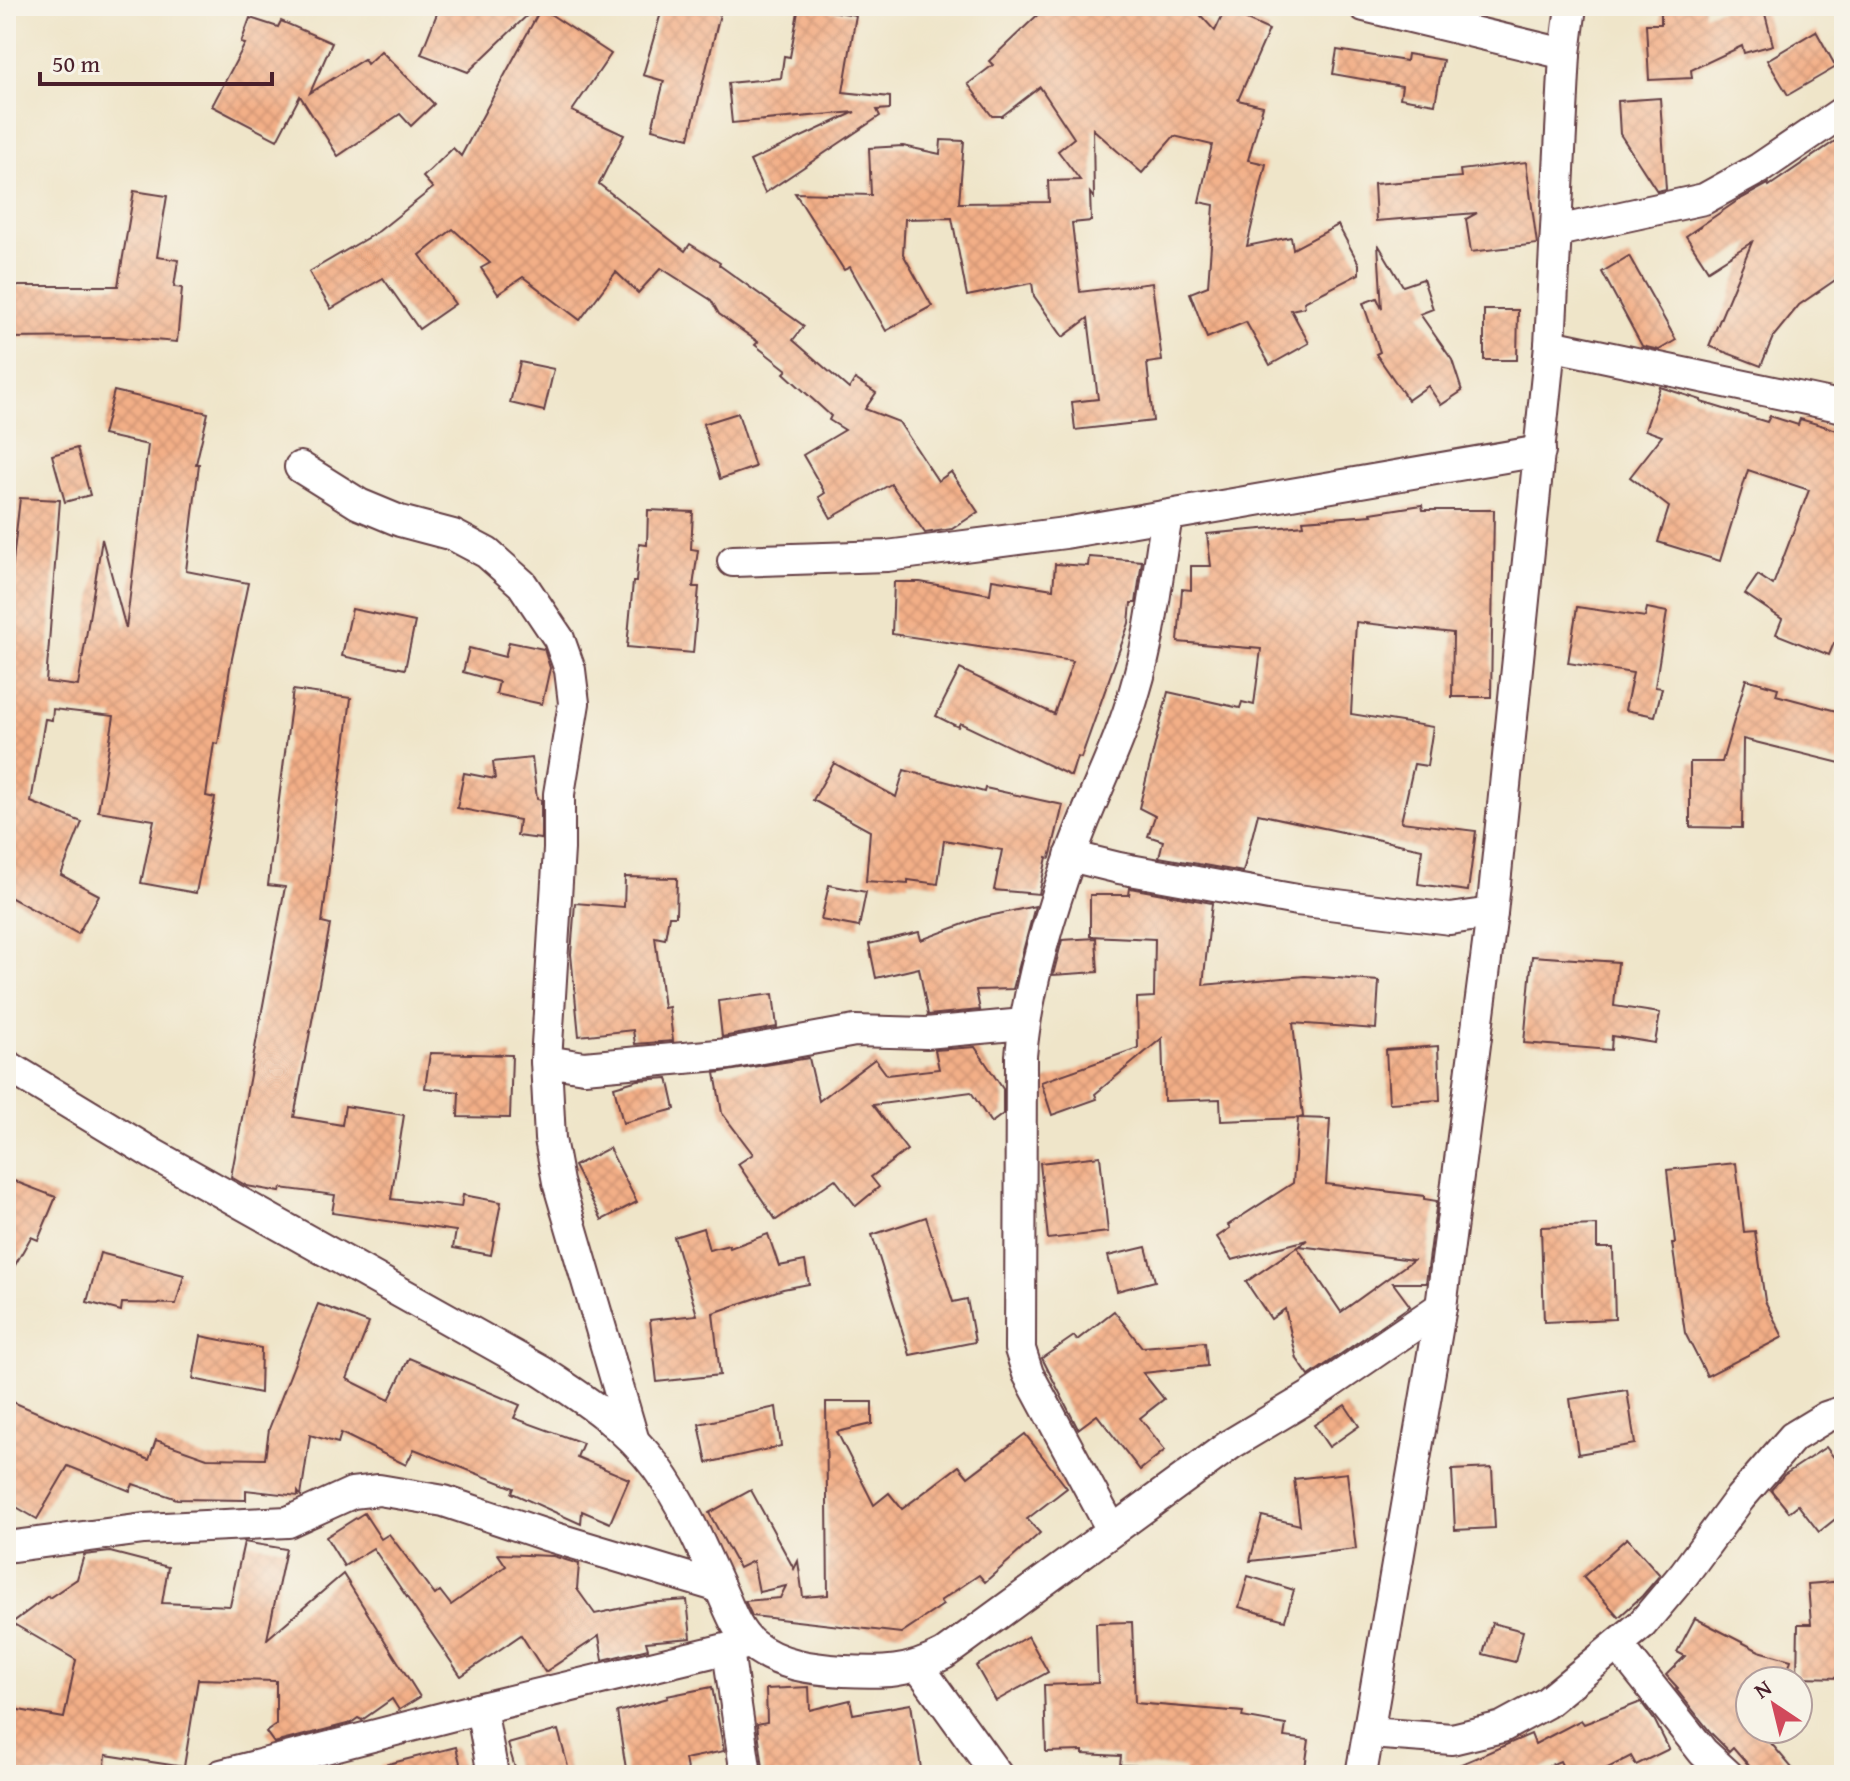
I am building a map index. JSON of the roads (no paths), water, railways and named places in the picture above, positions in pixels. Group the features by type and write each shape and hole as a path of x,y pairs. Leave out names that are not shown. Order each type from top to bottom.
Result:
{"street":[{"path":"1364,6 1565,54"},
{"path":"1361,1775 1441,1307 1492,913 1550,345 1565,54 1571,6"},
{"path":"1557,231 1704,199 1760,168 1844,111"},
{"path":"1550,345 1844,407"},
{"path":"733,561 887,556 1065,533 1540,451"},
{"path":"300,467 359,504 400,521 453,535 487,553 522,584 559,639 570,670 574,703 559,794 559,849 546,1061 550,1139 558,1182 633,1438"},
{"path":"1112,1530 1028,1374 1020,1349 1019,1155 1024,1024 1070,856 1136,689 1167,516"},
{"path":"1070,856 1119,868 1297,900 1450,919 1492,913"},
{"path":"546,1061 584,1067 729,1054 855,1031 926,1033 1024,1024"},
{"path":"6,1065 153,1154 541,1371 588,1401 633,1438 658,1469 682,1507 732,1615 739,1647 746,1775"},
{"path":"221,1775 481,1708 739,1647 815,1669 888,1673 919,1667 944,1654 1231,1444 1311,1396 1441,1307"},
{"path":"1369,1733 1452,1739 1502,1727 1546,1703 1642,1624 1684,1574 1740,1498 1793,1437 1826,1417 1844,1411"},
{"path":"6,1547 144,1529 288,1522 352,1493 379,1490 444,1501 719,1587"},
{"path":"1618,1645 1703,1752 1728,1775"},
{"path":"919,1667 997,1775"},
{"path":"481,1708 493,1775"}]}
